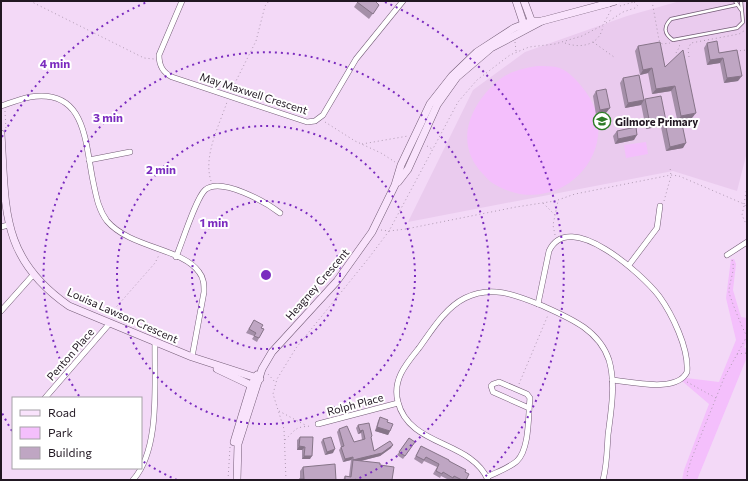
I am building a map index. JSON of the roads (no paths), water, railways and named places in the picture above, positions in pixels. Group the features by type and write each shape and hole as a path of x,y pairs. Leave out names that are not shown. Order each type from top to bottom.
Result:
{"street":[{"name":"May Maxwell Crescent","path":"182,1 159,58 161,68 172,77 307,122 320,118 356,58 403,1"},
{"path":"516,1 525,27"},
{"path":"524,1 533,24"},
{"name":"Heagney Crescent","path":"232,480 238,444 254,387 272,352 337,281 356,257 375,226 395,185 401,165 435,104 455,76 487,44 542,21 613,5"},
{"path":"3,105 29,97 40,96 56,99 69,105 81,120 96,200 107,221 126,236 194,266 202,276 204,284 192,356"},
{"name":"Louisa Lawson Crescent","path":"4,135 1,146 5,226 33,275 54,296 69,306 111,320 155,341 192,356 254,387"},
{"path":"89,160 130,152"},
{"path":"176,257 200,197 208,187 219,185 224,186 264,201 280,213"},
{"path":"629,265 657,228 660,206"},
{"path":"538,304 549,251 556,239 566,236 581,239 607,250 629,265 659,296 675,324 683,343 688,366 687,372 683,378 677,383 667,385 612,380"},
{"path":"728,255 747,242"},
{"path":"1,311 33,275"},
{"path":"529,408 493,392 491,386 499,382 529,396 529,408 526,443 522,454 510,465 488,478 482,469 471,459 417,430 408,423 398,403 397,388 403,368 443,316 455,304 472,295 490,291 508,293 551,309 573,320 591,332 606,355 612,380 604,480"},
{"name":"Penton Place","path":"46,397 111,320"},
{"path":"142,467 151,444 155,341"},
{"name":"Louisa Lawson Crescent","path":"192,356 260,375"},
{"name":"Rolph Place","path":"318,424 398,403"},
{"name":"Heagney Crescent","path":"235,464 237,480"},
{"path":"133,480 141,469"}],"lane":[{"path":"741,1 742,11 743,22 737,28 673,40 665,31 666,24 671,19 736,3 742,11"}],"place":[{"name":"Gilmore Primary","path":"602,121"}]}
